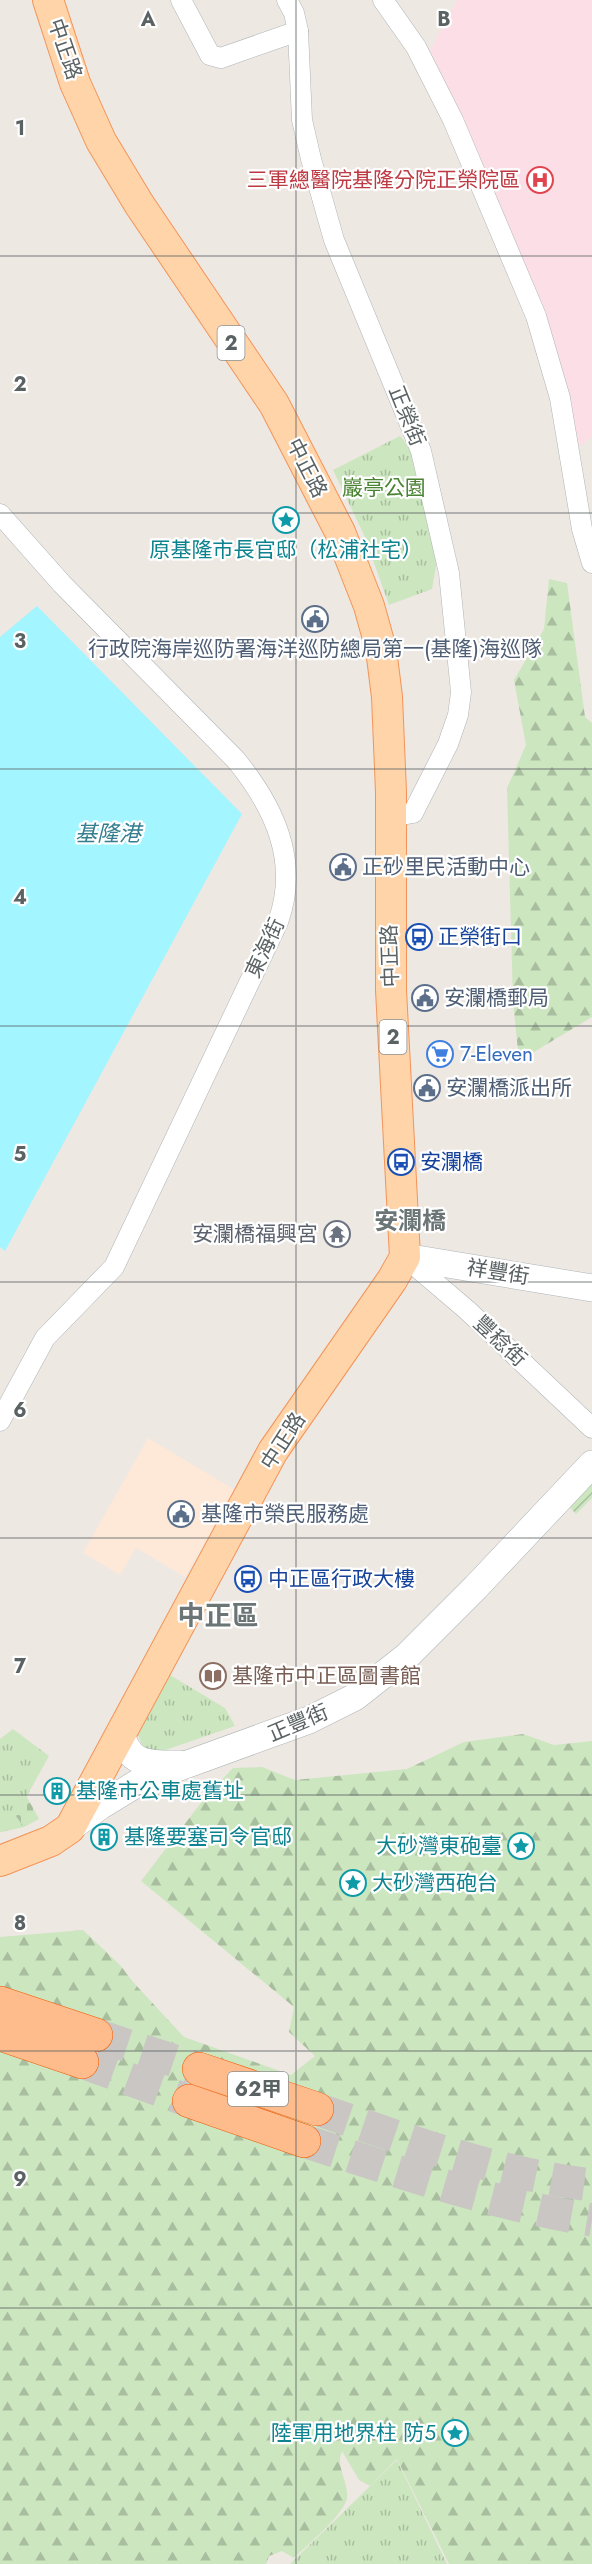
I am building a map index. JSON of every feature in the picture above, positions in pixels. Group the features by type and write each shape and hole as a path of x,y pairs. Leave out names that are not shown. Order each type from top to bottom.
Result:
{"highway":[{"path":"0,2003 89,2048 0,2034"},
{"name":"62甲","path":"199,2069 317,2109"},
{"name":"62甲","path":"189,2101 304,2141"}],"main road":[{"name":"中正路","path":"48,0 75,83 101,141 145,214 274,404 356,568 369,606 384,668 390,817 391,990 405,1257 392,1280 273,1451 70,1828"},
{"path":"0,1861 51,1841 70,1828"}],"street":[{"path":"181,0 210,55 221,58 298,31"},
{"name":"正榮街","path":"287,0 294,13 298,31 302,120 311,159 334,240 421,451 449,573 461,692 458,714 448,744 413,813 390,817"},
{"path":"383,0 416,47 453,120 536,316 560,398 582,529 592,563"},
{"name":"東海街","path":"0,514 62,584 236,760 254,782 276,821 282,840 288,883 278,922 114,1267 45,1338 0,1421"},
{"name":"祥豐街","path":"405,1257 592,1288"},
{"name":"豐稔街","path":"405,1257 467,1310 592,1428"},
{"name":"正豐街","path":"70,1828 141,1781 290,1727 355,1697 407,1656 476,1587 592,1464"},
{"path":"121,1731 124,1747 135,1758 150,1764 186,1764"}],"shaded area":[{"name":"三軍總醫院基隆分院正榮院區","path":"457,0 592,0 592,436 580,447 544,309 430,50"},
{"path":"148,1438 235,1490 185,1577 136,1548 120,1575 83,1553"}],"green space":[{"name":"巖亭公園","path":"400,436 415,454 439,549 432,589 389,605 364,535 333,470"},
{"path":"549,579 567,583 585,717 592,723 592,1017 519,1061 513,1001 507,788 526,745 514,680 544,629"},
{"path":"592,1477 592,1498 576,1514 566,1503"},
{"path":"170,1675 225,1708 235,1726 157,1753 144,1750 138,1735"},
{"path":"13,1729 49,1756 16,1816 24,1827 0,1832 0,1739"},
{"path":"523,1734 554,1745 592,1741 592,2564 449,2564 397,2459 370,2486 359,2480 342,2451 340,2463 347,2492 344,2505 316,2538 294,2558 282,2551 269,2556 266,2564 0,2564 0,1937 83,1930 120,1965 184,2037 291,2075 315,2056 289,2032 294,2007 141,1881 207,1795 233,1768 262,1767 295,1780 407,1769 464,1742"},
{"path":"5,1757 39,1819 24,1827 0,1832"},
{"path":"397,2460 447,2564 290,2564"}],"water":[{"name":"基隆港","path":"37,606 242,814 5,1251 0,1247 0,637"}],"tunnel":[{"path":"96,2035 199,2069"},
{"path":"82,2062 189,2101"},
{"path":"317,2109 419,2144 487,2164 522,2173 592,2185"},
{"path":"304,2141 482,2196 592,2220"}],"place":[{"name":"三軍總醫院基隆分院正榮院區","path":"540,180"},
{"name":"原基隆市長官邸（松浦社宅）","path":"286,520"},
{"name":"行政院海岸巡防署海洋巡防總局第一(基隆)海巡隊","path":"315,619"},
{"name":"正砂里民活動中心","path":"343,867"},
{"name":"正榮街口","path":"419,937"},
{"name":"安瀾橋郵局","path":"425,998"},
{"name":"7-Eleven","path":"440,1054"},
{"name":"安瀾橋派出所","path":"427,1088"},
{"name":"安瀾橋","path":"401,1162"},
{"name":"安瀾橋福興宮","path":"337,1234"},
{"name":"基隆市榮民服務處","path":"181,1514"},
{"name":"中正區行政大樓","path":"248,1579"},
{"name":"基隆市中正區圖書館","path":"213,1676"},
{"name":"基隆市公車處舊址","path":"57,1791"},
{"name":"基隆要塞司令官邸","path":"104,1837"},
{"name":"大砂灣東砲臺","path":"521,1846"},
{"name":"大砂灣西砲台","path":"353,1883"},
{"name":"陸軍用地界柱 防5","path":"455,2433"}],"district":[{"name":"安瀾橋","path":"410,1221"},
{"name":"中正區","path":"218,1616"}]}
